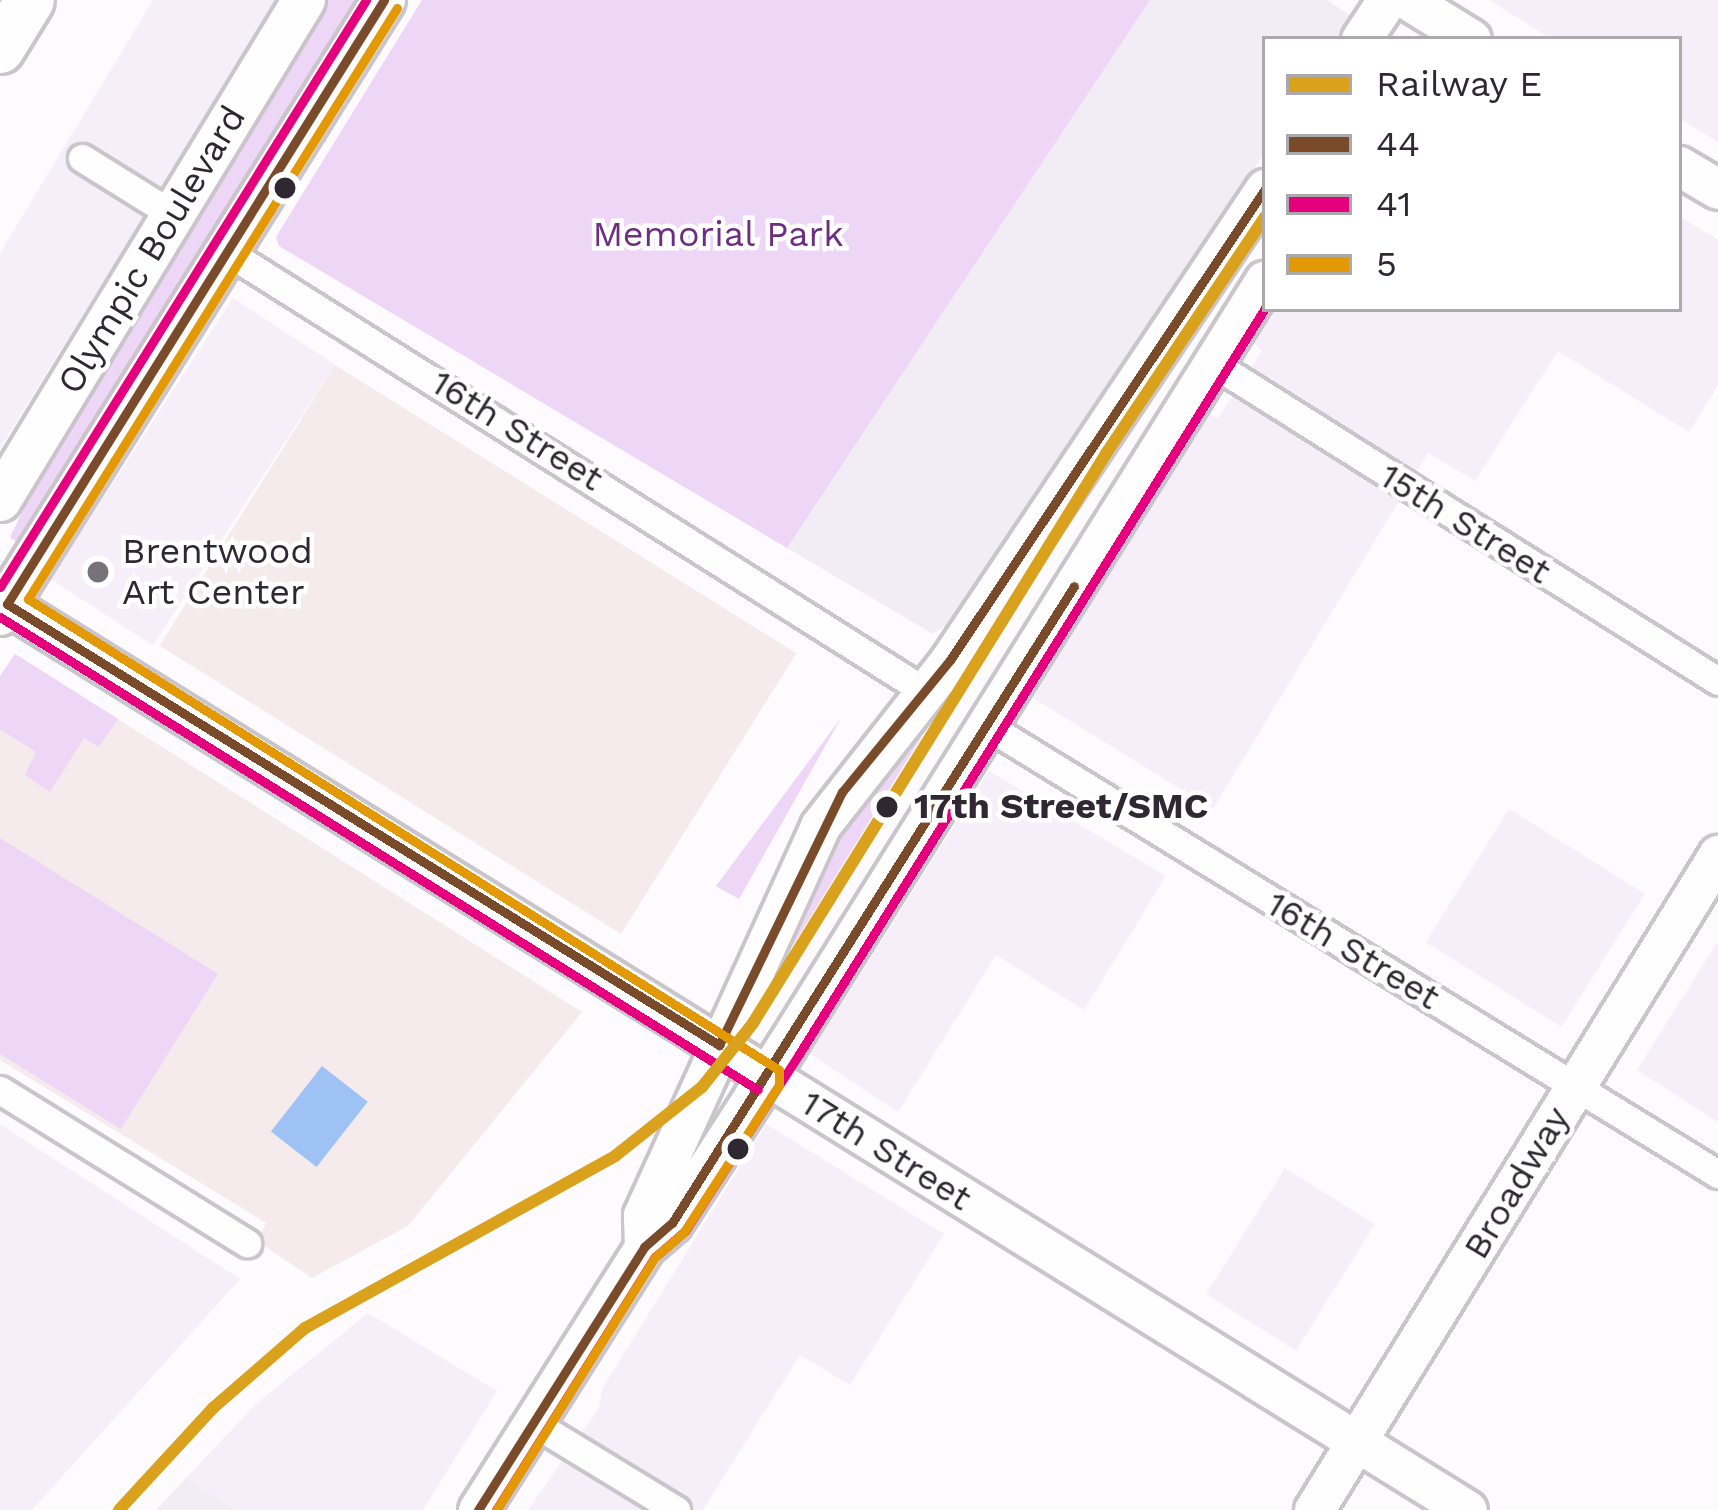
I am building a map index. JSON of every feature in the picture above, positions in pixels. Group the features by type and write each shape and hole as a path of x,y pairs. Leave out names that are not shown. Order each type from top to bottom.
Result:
{"highway":[{"path":"0,49 30,0"}],"main road":[{"name":"Olympic Boulevard","path":"0,500 304,0"},
{"name":"Olympic Boulevard","path":"2,606 229,253 384,0"},
{"path":"1363,36 1387,0"},
{"path":"1422,13 1465,36"},
{"path":"1682,168 1718,189"},
{"path":"644,1247 643,1215 820,826 923,690 1262,193"},
{"path":"478,1510 644,1247 672,1223 766,1077 1262,285"},
{"name":"17th Street","path":"2,606 1467,1510"},
{"name":"Broadway","path":"1314,1510 1718,855"}],"street":[{"path":"82,158 175,216"},
{"name":"16th Street","path":"229,253 923,690"},
{"name":"15th Street","path":"1214,364 1718,682"},
{"name":"16th Street","path":"989,727 1718,1174"},
{"path":"0,1090 247,1244"},
{"path":"532,1422 676,1510"}],"shaded area":[{"path":"153,0 278,0 0,448 0,253"},
{"path":"1150,0 1327,0 1351,16 1339,36 1262,36 1262,156 952,621 933,634 787,548"},
{"path":"1489,0 1718,0 1718,142 1682,120 1682,36 1547,36"},
{"path":"1682,218 1718,240 1718,385 1689,432 1558,351 1475,481 1428,453 1213,809 1033,698 1208,414 1218,418 1262,351 1253,343 1272,312 1682,312"},
{"path":"233,298 335,364 153,645 51,579"},
{"path":"335,365 796,653 621,934 160,646"},
{"path":"15,654 582,1012 408,1226 312,1278 257,1241 266,1223 0,1060 0,676"},
{"path":"989,771 1166,876 1084,1010 996,955 898,1112 810,1054"},
{"path":"1509,809 1645,894 1561,1027 1426,942"},
{"path":"1718,941 1718,1122 1637,1070"},
{"path":"0,1124 240,1279 32,1510 0,1510"},
{"path":"766,1124 944,1234 850,1385 800,1355 703,1510 528,1510 599,1408 602,1389"},
{"path":"1285,1168 1375,1224 1296,1351 1206,1294"},
{"path":"368,1313 497,1391 423,1510 238,1510 186,1478 256,1404"},
{"path":"186,1478 238,1510 156,1510"}],"green space":[{"path":"329,0 368,0 24,548 10,537 70,415"},
{"name":"Memorial Park","path":"422,0 1150,0 787,548 279,246 276,237"},
{"path":"15,654 118,719 99,747 84,738 50,792 25,775 36,752 0,729 0,676"},
{"path":"962,671 779,968 774,967 835,827"},
{"path":"841,718 739,899 716,886"},
{"path":"0,838 218,974 121,1129 0,1054"}],"water":[{"path":"322,1066 368,1102 317,1167 271,1131"}],"rail line":[{"name":"E","path":"119,1510 213,1408 305,1328 615,1156 702,1087 753,1023 1107,452 1262,221"}],"transit line":[{"name":"41","path":"0,587 366,0"},
{"name":"44","path":"384,0 7,604 719,1045 842,792 950,660 1262,193"},
{"name":"5","path":"397,8 28,599 779,1070 779,1085 684,1232 655,1257 496,1510"},
{"name":"41","path":"496,1510 655,1257 685,1231 799,1054 1263,312"},
{"name":"44","path":"478,1510 644,1247 672,1223 1074,586"},
{"name":"41","path":"0,617 758,1090"}],"place":[{"name":"Brentwood Art Center","path":"98,572"},
{"name":"17th Street/SMC","path":"887,807"}]}
